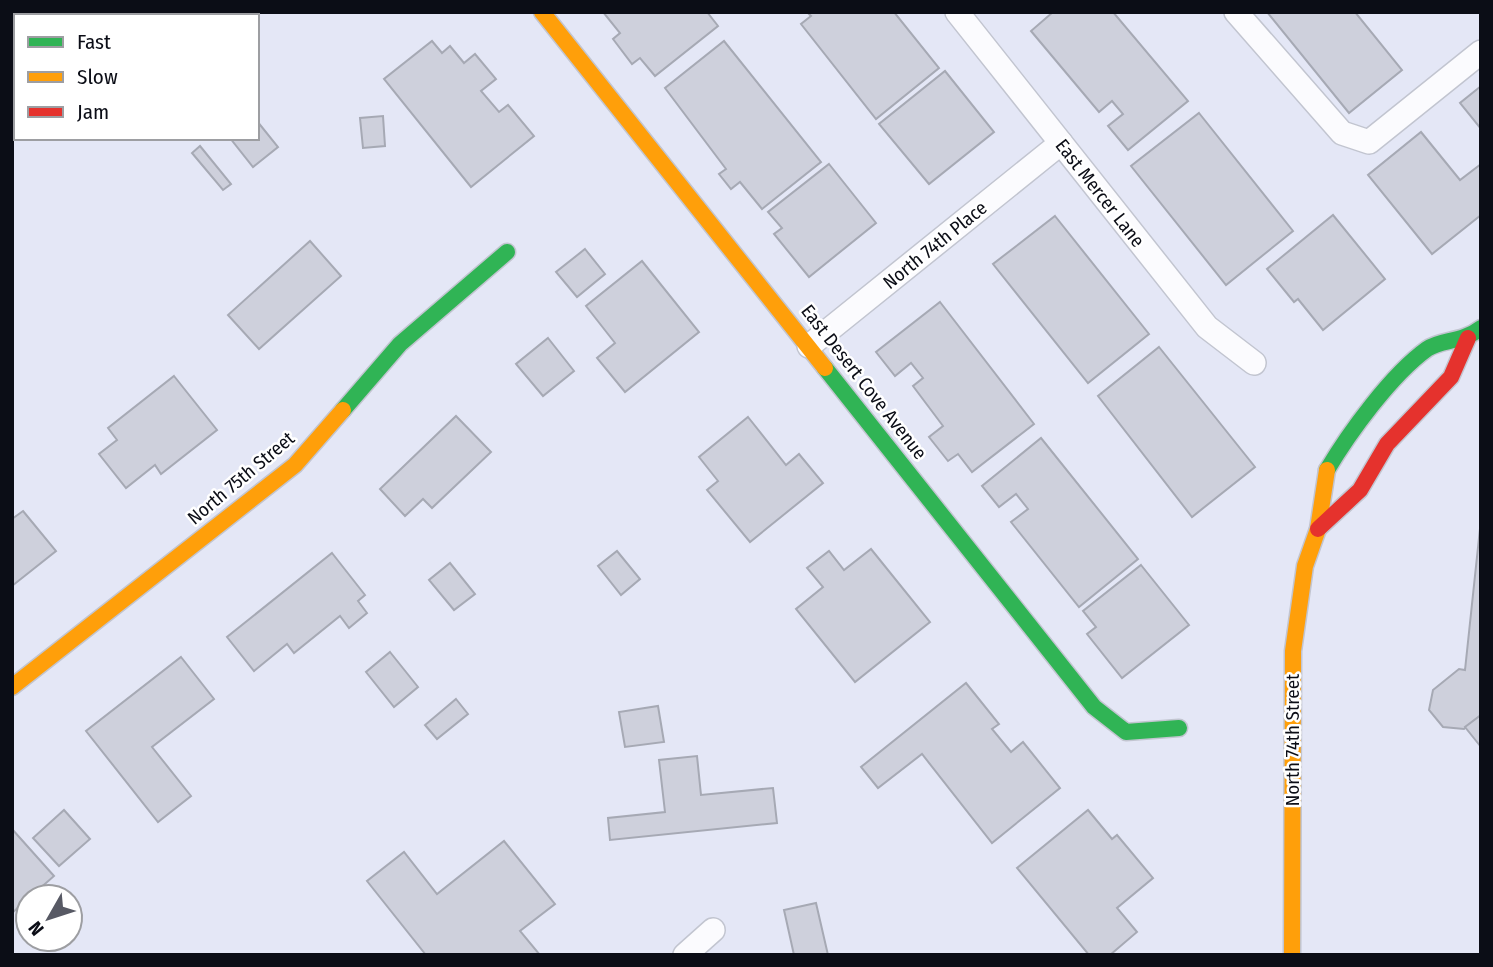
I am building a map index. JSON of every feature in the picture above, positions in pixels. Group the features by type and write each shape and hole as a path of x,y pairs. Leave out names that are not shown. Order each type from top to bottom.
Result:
{"street":[{"name":"East Desert Cove Avenue","path":"542,12 1094,707 1126,732 1179,728"},
{"name":"East Mercer Lane","path":"957,12 1207,327 1254,363"},
{"path":"1236,12 1342,133 1369,142 1481,52"},
{"name":"North 74th Place","path":"809,346 1061,144"},
{"name":"North 75th Street","path":"12,687 295,465 401,344 507,252"},
{"name":"North 74th Street","path":"1318,529 1360,490 1387,444 1451,377 1474,333"},
{"name":"North 74th Street","path":"1292,955 1293,651 1305,566 1318,529 1326,470 1350,433 1388,387 1428,348 1474,333"},
{"path":"685,955 713,930"}],"building":[{"path":"603,12 707,12 718,26 655,76 640,58 632,64 613,39 620,33"},
{"path":"807,12 894,12 939,68 876,119 801,24 811,16"},
{"path":"1053,12 1113,12 1188,101 1128,150 1108,126 1123,114 1112,101 1099,112 1031,31"},
{"path":"1267,12 1355,12 1402,70 1349,113"},
{"path":"432,41 442,53 450,46 464,63 475,54 496,79 481,91 499,112 508,105 534,136 471,187 384,79"},
{"path":"724,41 821,162 762,209 740,182 731,189 719,174 726,169 665,88"},
{"path":"12,54 14,74 12,72"},
{"path":"945,71 994,132 929,184 879,124"},
{"path":"1481,86 1481,129 1460,103"},
{"path":"1199,113 1293,231 1226,285 1131,166"},
{"path":"383,116 385,146 363,148 360,118"},
{"path":"259,123 278,147 253,167 232,140 259,140"},
{"path":"1421,132 1460,180 1481,164 1481,215 1432,254 1368,175"},
{"path":"200,146 231,184 223,190 192,153"},
{"path":"829,164 876,223 809,277 774,234 782,228 768,212"},
{"path":"1333,215 1385,279 1323,330 1298,299 1294,302 1267,269"},
{"path":"1055,216 1149,334 1088,383 993,264"},
{"path":"310,241 341,276 259,349 228,315"},
{"path":"585,249 605,274 577,297 556,272"},
{"path":"642,261 699,332 625,392 597,358 615,343 586,306"},
{"path":"940,302 1034,424 972,472 958,454 948,461 929,437 943,426 913,386 923,378 911,363 895,376 876,352"},
{"path":"548,338 574,371 543,396 516,364"},
{"path":"1159,347 1255,467 1192,517 1098,396"},
{"path":"174,376 217,430 161,474 155,465 126,488 99,454 117,440 108,428"},
{"path":"456,416 491,452 432,508 423,499 405,516 380,489"},
{"path":"748,417 786,465 799,454 823,483 750,542 707,490 718,481 699,457"},
{"path":"1041,438 1138,559 1079,607 1011,522 1028,509 1016,494 999,507 982,486"},
{"path":"23,511 56,551 12,586 12,519"},
{"path":"1481,519 1481,715 1464,729 1443,727 1429,710 1433,690 1459,669 1465,670"},
{"path":"871,549 930,622 855,682 796,609 823,587 807,568 829,551 844,570"},
{"path":"617,551 640,579 621,595 598,566"},
{"path":"332,553 365,595 358,601 367,613 349,628 340,616 294,653 287,644 254,671 227,637"},
{"path":"450,563 475,594 454,610 429,580"},
{"path":"1141,565 1189,625 1122,678 1087,634 1096,627 1083,611"},
{"path":"390,652 418,687 394,707 366,672"},
{"path":"181,657 214,699 152,747 191,796 158,822 86,731"},
{"path":"966,683 999,724 992,729 1011,752 1023,742 1060,788 992,843 922,754 878,788 861,767"},
{"path":"456,699 468,714 437,739 425,725"},
{"path":"658,706 664,742 625,747 619,712"},
{"path":"1481,715 1481,747 1465,727"},
{"path":"697,756 701,795 773,788 777,823 610,840 608,818 665,812 659,760"},
{"path":"64,810 90,839 59,866 33,838"},
{"path":"1088,810 1112,839 1117,835 1153,878 1117,908 1137,932 1110,955 1089,955 1017,868"},
{"path":"12,829 54,876 46,883 14,883 12,913"},
{"path":"504,841 555,904 520,931 540,955 426,955 367,881 404,852 437,894"},
{"path":"816,903 828,955 794,955 784,910"}],"traffic: fast":[{"path":"343,410 400,344 507,252"},
{"path":"1327,470 1372,405 1413,360 1433,346 1467,336 1481,328"},
{"path":"825,368 1094,707 1126,732 1179,728"}],"traffic: slow":[{"path":"542,12 825,368"},
{"path":"12,687 295,465 343,410"},
{"path":"1292,955 1293,651 1305,566 1318,529 1327,470"}],"traffic: jam":[{"path":"1318,529 1360,490 1387,444 1451,377 1468,338"}]}
